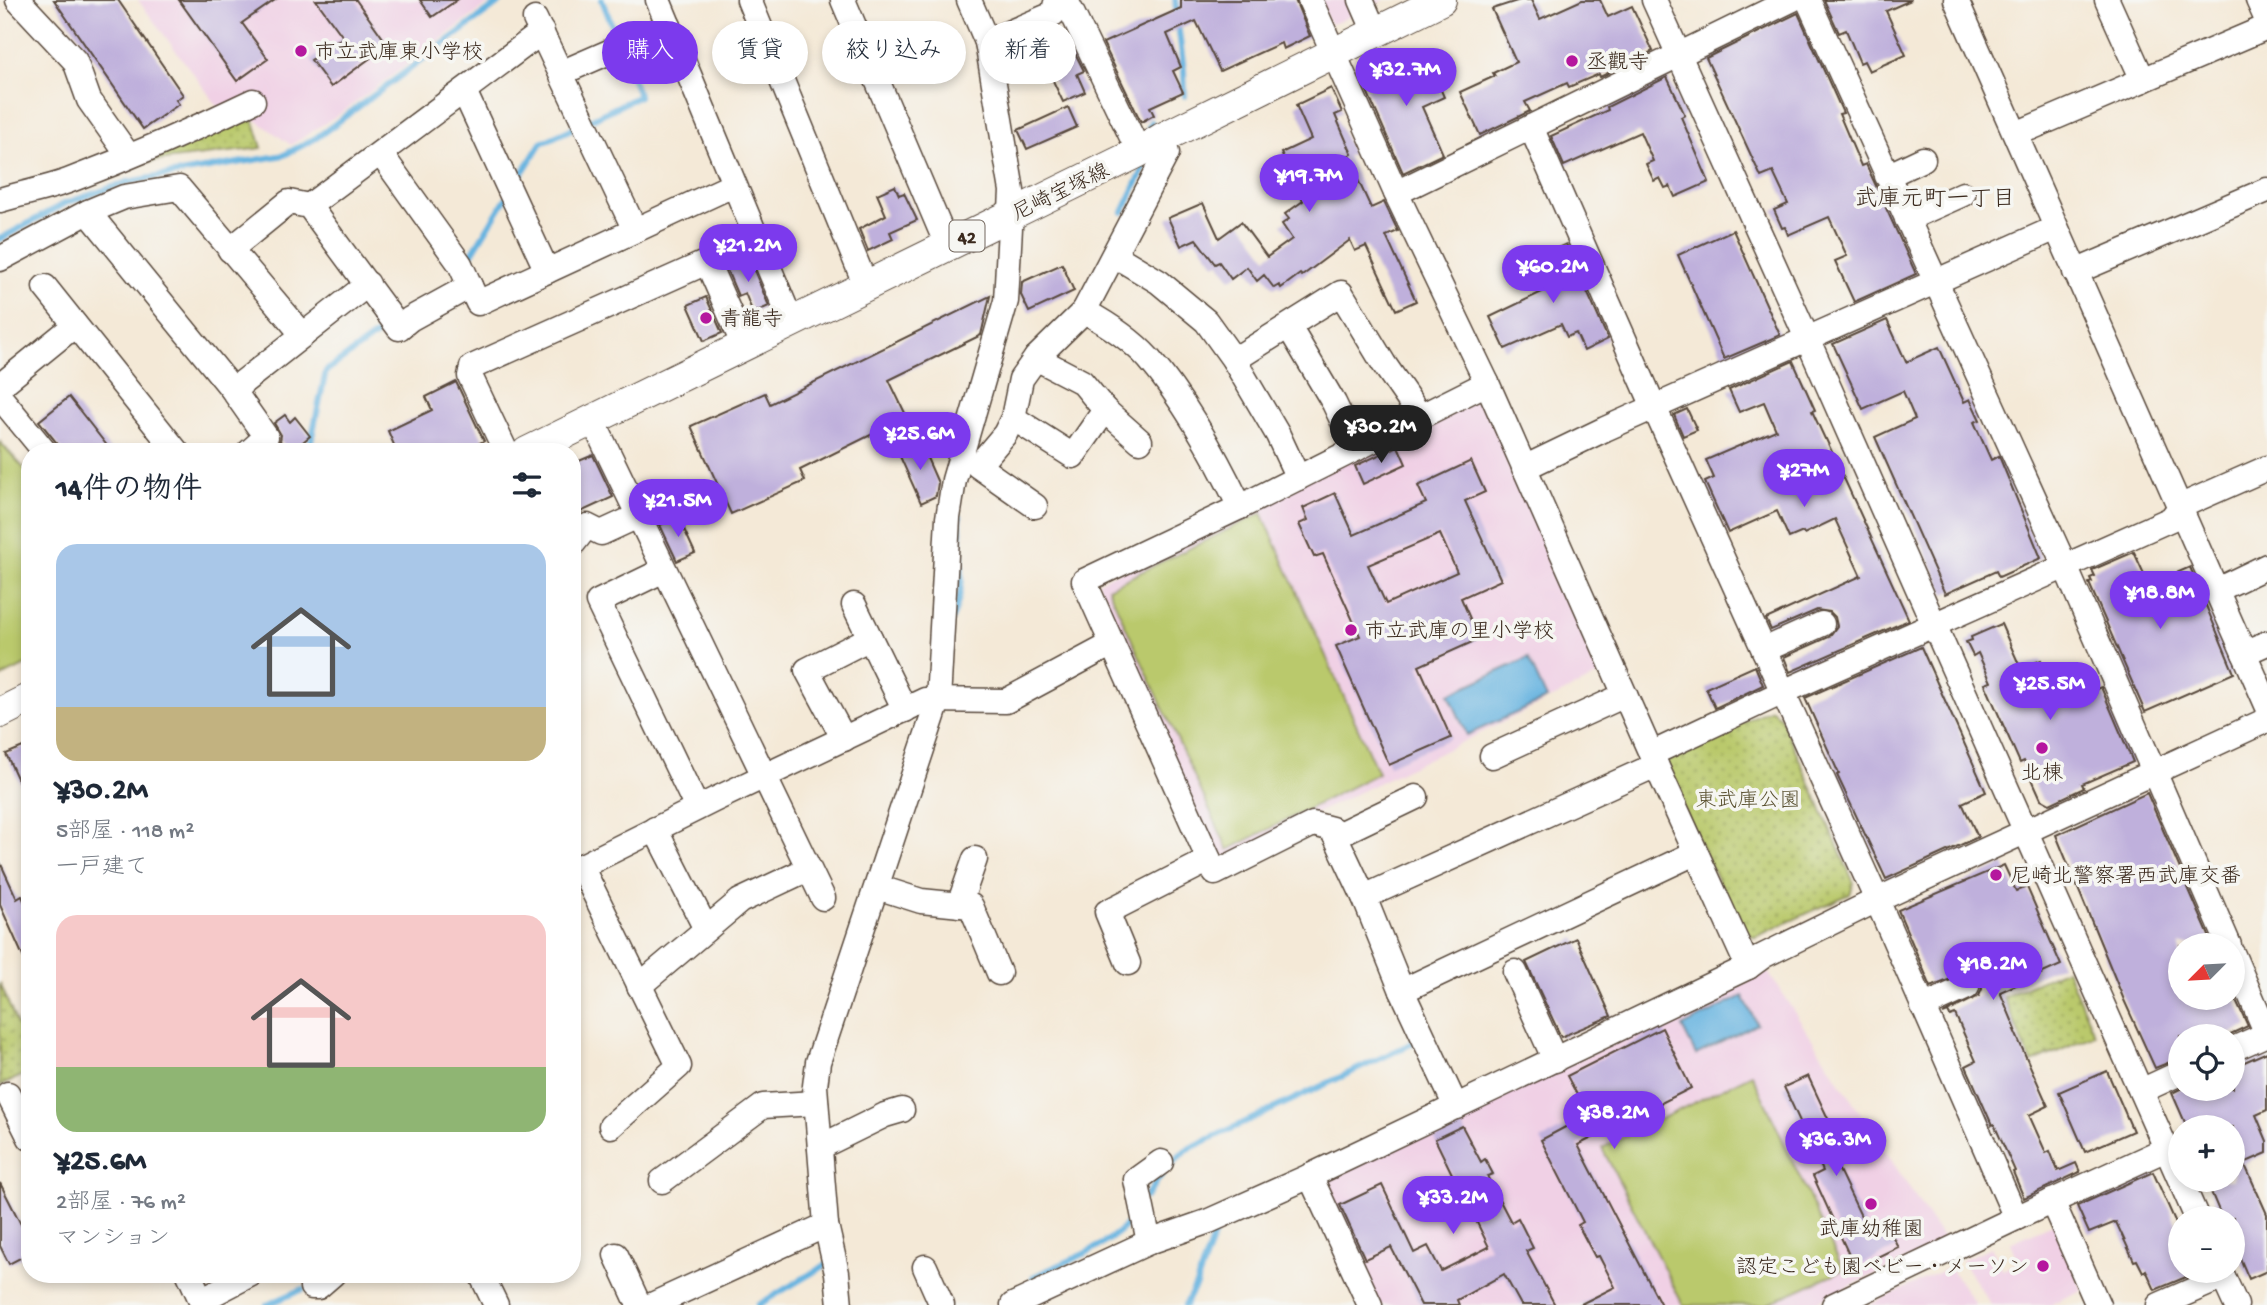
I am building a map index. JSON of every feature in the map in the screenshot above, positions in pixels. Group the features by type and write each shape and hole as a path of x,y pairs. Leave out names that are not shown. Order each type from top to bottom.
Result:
{"main road":[{"name":"尼崎宝塚線","path":"545,443 1009,216 1441,0"},
{"path":"0,713 21,702"}],"street":[{"path":"18,0 75,61 89,100 128,155"},
{"path":"658,0 667,21"},
{"path":"750,0 866,286"},
{"path":"843,0 947,246"},
{"path":"969,0 980,27"},
{"path":"1361,0 1375,32"},
{"path":"1654,0 1807,338 2192,1206"},
{"path":"1396,193 1791,0"},
{"path":"1808,0 2065,566 2224,933"},
{"path":"1956,0 2267,705"},
{"path":"2107,0 2143,80"},
{"path":"2258,0 2267,20"},
{"path":"1035,506 978,466 1005,434 1013,418 1021,379 1036,358 1084,311 1167,153 1150,145 1060,1 1053,14 1036,21"},
{"path":"1313,1 1396,193 1487,383 1748,967"},
{"path":"309,206 464,91 539,25 635,230"},
{"path":"2016,134 2267,27"},
{"path":"561,73 602,55"},
{"path":"692,84 791,321"},
{"path":"840,1305 837,1273 826,1225 815,1086 818,1062 938,701 948,518 954,480 1006,301 1012,191 993,84"},
{"path":"464,91 547,271"},
{"path":"0,200 67,181 128,155 159,146 253,101"},
{"path":"1531,127 2016,1217"},
{"path":"381,154 465,274 478,303 733,185"},
{"path":"1887,176 1923,159"},
{"path":"0,259 88,212 124,197 178,188 303,335"},
{"path":"2075,272 2267,190"},
{"path":"1907,219 1963,194"},
{"path":"230,250 289,202 309,206 399,328 465,274"},
{"path":"88,212 233,390 266,437 259,443"},
{"path":"1524,468 1654,407 2056,228"},
{"path":"1114,255 1159,282 1206,321 1234,360 1278,435 1298,478"},
{"path":"502,443 470,376 472,367 707,262 744,346"},
{"path":"233,390 368,284"},
{"path":"45,287 170,443"},
{"path":"1234,360 1342,293 1420,416"},
{"path":"1084,311 1112,326 1149,358 1217,459 1240,507"},
{"path":"0,386 75,325"},
{"path":"1289,327 1334,403 1356,449"},
{"path":"1036,358 1082,382 1105,410 1140,441"},
{"path":"1456,1107 1332,829 1313,824 1215,873 1084,581 1240,507 1487,383"},
{"path":"0,397 38,443"},
{"path":"1013,418 1073,456 1105,410"},
{"path":"592,419 822,898"},
{"path":"1364,897 1654,760 1783,692 2171,519 2181,506 2267,468"},
{"path":"581,534 587,526 601,533 638,516"},
{"path":"2217,590 2267,566"},
{"path":"664,570 598,602 697,808"},
{"path":"854,605 905,710"},
{"path":"1764,650 1822,624"},
{"path":"844,739 807,670 870,638"},
{"path":"2244,653 2267,643"},
{"path":"581,866 697,808 925,700 1006,701 1112,645"},
{"path":"1492,756 1625,695"},
{"path":"1013,1305 1149,1242 1209,1221 1310,1176 1748,967 1763,956 1877,900 2267,720"},
{"path":"1335,836 1416,797"},
{"path":"655,829 706,929"},
{"path":"1402,991 1695,853"},
{"path":"959,905 975,859"},
{"path":"1128,963 1107,912 1209,859"},
{"path":"639,986 740,901 808,869"},
{"path":"581,878 639,986 687,1059 627,1124"},
{"path":"877,887 920,901 971,906 999,972"},
{"path":"1515,972 1555,1060"},
{"path":"2245,983 2267,1034 2245,1044"},
{"path":"1923,1007 1967,987"},
{"path":"2141,1091 2168,1079"},
{"path":"13,1092 21,1114"},
{"path":"667,1169 733,1117 763,1106 816,1103"},
{"path":"820,1147 885,1115 902,1110"},
{"path":"1833,1305 2166,1149"},
{"path":"1149,1242 1136,1180 1161,1162"},
{"path":"1310,1176 1370,1305"},
{"path":"2052,1201 2098,1305"},
{"path":"652,1305 826,1225"},
{"path":"615,1255 639,1305"},
{"path":"925,1267 943,1305"},
{"path":"193,1283 201,1300 234,1283"},
{"path":"485,1283 496,1305"},
{"path":"2159,1305 2204,1283"},
{"path":"2226,1283 2236,1305"}],"shaded area":[{"name":"市立武庫東小学校","path":"138,0 494,0 344,111 291,145 256,120 246,102 221,111"},
{"path":"1319,0 1385,0 1330,24"},
{"name":"市立武庫の里小学校","path":"1474,396 1483,400 1606,672 1226,857 1213,850 1098,582"},
{"path":"1768,972 1945,1242 1809,1305 1377,1305 1317,1181"},
{"name":"認定こども園ベビー・メーソン","path":"2057,1222 2082,1290 2053,1305 1991,1305 1961,1260 1991,1247 2003,1270 2019,1262 2010,1243"},
{"path":"1950,1267 1976,1305 1869,1305"}],"green space":[{"path":"250,109 262,148 140,163"},
{"path":"0,442 21,465 21,668 0,678"},
{"path":"1262,513 1378,773 1228,850 1108,588"},
{"name":"東武庫公園","path":"1771,709 1781,718 1854,883 1850,894 1755,937 1740,928 1662,763 1667,756"},
{"path":"2066,969 2095,1035 2032,1063 2003,997"},
{"path":"0,983 21,1035 21,1076 0,1086"},
{"path":"1752,1074 1843,1270 1765,1305 1683,1305 1602,1148"}],"water":[{"path":"1528,658 1547,699 1467,735 1449,694"},
{"path":"1743,996 1757,1024 1696,1055 1682,1027"}],"building":[{"path":"54,0 118,0 183,95 176,100 179,104 143,129"},
{"path":"179,0 275,0 242,23 268,59 237,81"},
{"path":"316,0 356,0 388,45 331,87 311,60 343,37"},
{"path":"420,0 457,0 432,17"},
{"path":"1181,0 1295,0 1310,36 1283,49 1281,43 1220,71 1196,21 1167,34 1181,67 1173,71 1183,92 1150,107 1154,115 1141,122 1103,43 1181,8"},
{"path":"1520,0 1531,0 1540,19 1582,0 1600,0 1608,17 1632,6 1653,51 1600,77 1599,74 1569,87 1567,83 1525,102 1530,111 1480,135 1460,92 1495,76 1493,73 1516,62 1492,9"},
{"path":"1824,0 1911,0 1886,11 1906,55 1869,71 1864,61 1860,63 1846,30 1839,33"},
{"path":"1798,13 1843,113 1839,114 1861,166 1866,164 1916,274 1854,302 1835,261 1847,256 1829,217 1788,235 1785,227 1782,228 1774,210 1788,204 1773,172 1761,177 1706,58"},
{"path":"1409,52 1416,66 1428,60 1444,97 1422,107 1443,154 1403,173 1360,75"},
{"path":"1076,55 1084,71 1077,74 1085,92 1063,102 1055,84 1076,84"},
{"path":"1667,77 1685,115 1681,117 1709,182 1675,197 1670,186 1665,188 1660,178 1654,181 1646,164 1653,161 1640,132 1564,166 1551,136 1608,110 1607,107"},
{"path":"1331,88 1342,112 1335,115 1352,154 1347,156 1371,208 1384,202 1398,231 1386,236 1416,301 1396,310 1366,246 1355,251 1350,240 1302,276 1300,274 1281,288 1279,285 1274,288 1264,275 1257,281 1247,267 1231,279 1219,262 1215,264 1196,239 1181,246 1168,218 1203,203 1219,238 1241,222 1267,257 1292,239 1282,224 1289,219 1285,214 1303,201 1281,153 1311,139 1296,105"},
{"path":"1068,107 1077,127 1027,149 1018,130"},
{"path":"895,186 899,195 904,193 917,220 890,232 893,239 868,251 859,229 886,215 877,194"},
{"path":"1733,230 1780,335 1724,359 1678,255"},
{"path":"1566,244 1608,339 1584,351 1576,333 1567,337 1561,324 1505,349 1490,317 1542,292 1530,265 1533,264 1532,260"},
{"path":"749,258 769,306 753,313 745,293 738,296 726,268"},
{"path":"1062,264 1074,291 1029,312 1021,295 1022,282"},
{"path":"990,296 981,335 889,380 907,417 800,470 805,481 731,514 691,426 765,393 770,404"},
{"name":"青龍寺","path":"706,297 722,333 704,341 688,305"},
{"path":"1887,320 1906,362 1939,347 1964,402 1970,399 1980,420 1974,422 1991,460 1999,456 2041,558 1999,577 1996,571 1945,594 1875,437 1915,419 1903,391 1863,409 1833,344"},
{"path":"1793,361 1815,410 1812,411 1909,620 1790,672 1784,657 1829,637 1837,626 1835,617 1830,612 1817,610 1771,630 1766,619 1861,576 1835,519 1789,538 1777,511 1728,533 1705,482 1714,478 1706,460 1776,430 1764,402 1739,412 1729,390"},
{"path":"456,382 484,441 393,443 388,431 432,410 426,397"},
{"path":"69,397 105,443 57,443 39,421"},
{"path":"1687,409 1697,430 1683,436 1674,415"},
{"path":"285,415 290,422 295,417 310,436 302,443 282,443 274,423"},
{"path":"920,442 938,483 936,496 921,503 898,452"},
{"path":"1398,446 1406,464 1363,484 1355,466"},
{"path":"593,455 613,497 581,512 581,460"},
{"path":"1471,461 1485,492 1465,501 1501,580 1461,598 1479,639 1419,666 1451,738 1389,765 1336,646 1360,636 1323,554 1314,557 1299,524 1308,520 1303,508 1335,493 1354,535 1426,503 1418,486","holes":["1440,534 1457,572 1386,604 1368,565"]},
{"path":"678,516 695,553 677,561 660,525"},
{"path":"2134,552 2149,585 2190,567 2234,673 2145,712 2089,583 2092,582 2090,578 2095,576 2092,570"},
{"path":"2001,624 2021,669 2041,660 2060,704 2101,687 2133,762 2082,784 2084,788 2050,804 2041,799 2024,761 2020,763 1985,684 1991,682 1978,653 1973,656 1966,642 1972,640 1971,637"},
{"path":"1921,647 1986,792 1962,803 1978,837 1886,879 1837,775 1839,774 1805,698"},
{"path":"1755,666 1763,685 1715,708 1706,688"},
{"path":"21,748 21,786 6,754"},
{"path":"2147,793 2208,933 2168,933 2168,1010 2241,1010 2248,1026 2168,1024 2168,1063 2155,1068 2056,835"},
{"path":"0,862 17,899 21,897 21,952 0,905"},
{"path":"2004,865 2016,891 2027,887 2061,965 2000,992 2048,1106 2029,1115 2046,1153 2050,1151 2058,1171 2076,1163 2080,1172 2024,1198 2013,1172 2015,1171 1966,1066 1976,1061 1955,1014 1943,1014 1979,996 1981,982 1976,975 1968,972 1931,987 1898,910"},
{"path":"1576,938 1611,1016 1561,1037 1526,962"},
{"path":"1662,1028 1691,1088 1578,1145 1661,1305 1579,1305 1615,1287 1599,1256 1595,1257 1578,1225 1583,1222 1541,1140 1588,1115 1567,1076"},
{"path":"2267,1052 2267,1110 2256,1115 2267,1141 2267,1153 2245,1163 2245,1115 2182,1115 2176,1101 2245,1101 2245,1062"},
{"path":"2107,1071 2133,1131 2085,1152 2059,1092"},
{"path":"1808,1076 1847,1159 1836,1164 1869,1233 1887,1225 1898,1247 1855,1268 1813,1176 1823,1171 1784,1087"},
{"path":"1462,1126 1481,1162 1485,1159 1493,1174 1487,1176 1511,1222 1518,1218 1533,1248 1526,1251 1555,1305 1521,1305 1504,1274 1457,1300 1459,1305 1421,1305 1391,1247 1365,1259 1340,1205 1382,1185 1414,1253 1428,1246 1441,1271 1489,1247 1460,1188 1451,1192 1447,1186 1455,1180 1435,1139"},
{"path":"2245,1165 2267,1214 2267,1271 2249,1279 2245,1270 2245,1206 2217,1206 2211,1192 2245,1192"},
{"path":"2153,1172 2168,1206 2168,1283 2172,1283 2155,1290 2146,1270 2143,1272 2137,1260 2134,1261 2116,1222 2089,1233 2077,1206"},
{"path":"0,1183 21,1224 21,1258 9,1264 0,1246"}],"waterway":[{"path":"0,239 66,203 128,182 284,155 316,138 503,0"},
{"path":"602,0 610,21"},
{"path":"1175,0 1185,96"},
{"path":"590,120 639,96 635,84"},
{"path":"1149,127 1151,122"},
{"path":"514,186 541,143 580,125"},
{"path":"1123,212 1145,166"},
{"path":"466,263 506,198"},
{"path":"310,443 326,371 379,333"},
{"path":"952,619 962,580 960,517"},
{"path":"1169,1166 1186,1150 1415,1042 1414,1039"},
{"path":"1146,1197 1162,1174"},
{"path":"1032,1289 1033,1277 1102,1244 1114,1236 1134,1215"},
{"path":"1185,1305 1196,1285 1214,1235"},
{"path":"758,1305 829,1263"},
{"path":"267,1305 303,1289"}],"place":[{"name":"市立武庫東小学校","path":"301,51"},
{"name":"丞觀寺","path":"1572,61"},
{"name":"青龍寺","path":"706,318"},
{"name":"市立武庫の里小学校","path":"1351,630"},
{"name":"北棟","path":"2042,748"},
{"name":"尼崎北警察署西武庫交番","path":"1996,875"},
{"name":"武庫幼稚園","path":"1871,1204"},
{"name":"認定こども園ベビー・メーソン","path":"2043,1266"}],"district":[{"name":"武庫元町一丁目","path":"1935,197"}]}
